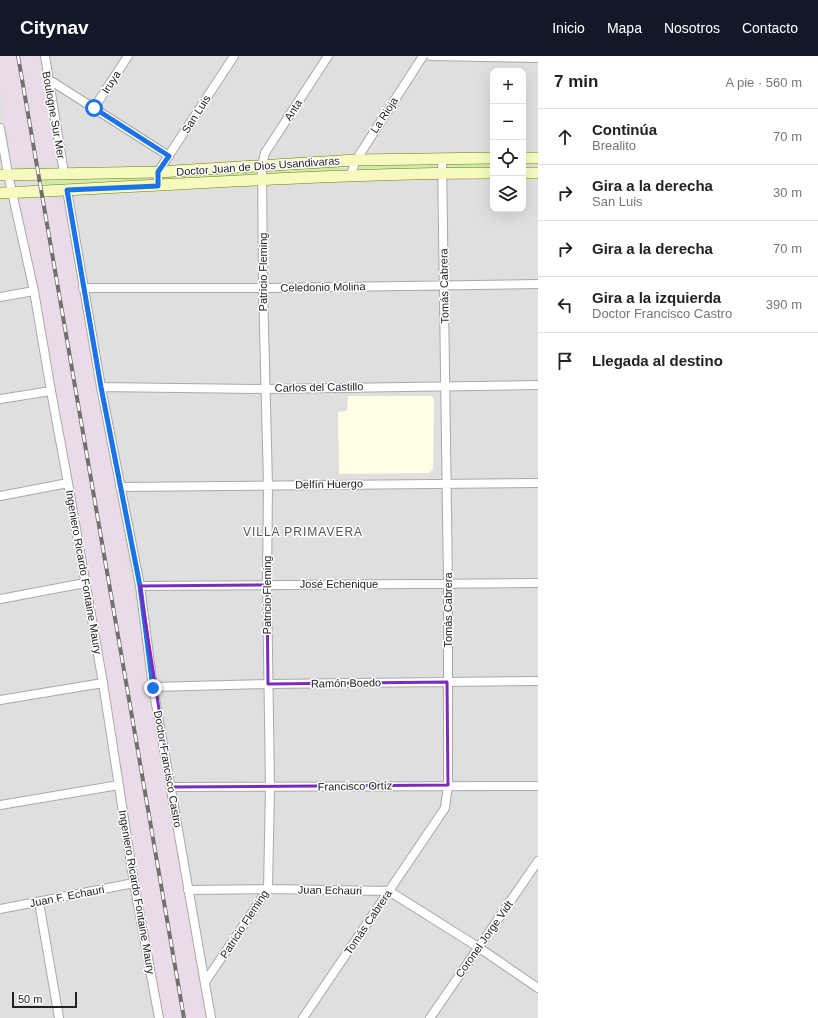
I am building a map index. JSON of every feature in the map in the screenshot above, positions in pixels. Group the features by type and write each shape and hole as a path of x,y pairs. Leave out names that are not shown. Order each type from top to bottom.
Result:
{"main road":[{"name":"Doctor Juan de Dios Usandivaras","path":"4,174 158,172 356,160 490,158"},
{"path":"526,158 538,158"},
{"name":"Doctor Juan de Dios Usandivaras","path":"0,193 263,180 443,173 490,173"},
{"path":"526,173 538,173"}],"street":[{"name":"Boulogne Sur Mer","path":"45,56 64,173"},
{"name":"Iruya","path":"94,108 128,56"},
{"name":"San Luis","path":"158,172 234,56"},
{"name":"Anta","path":"262,165 265,153 328,56"},
{"name":"La Rioja","path":"350,177 356,160 422,56"},
{"path":"432,56 538,58"},
{"path":"48,79 169,156"},
{"name":"Ingeniero Ricardo Fontaine Maury","path":"0,128 4,174 13,192 34,291 50,391 103,683 134,884 159,1018"},
{"name":"Tomás Cabrera","path":"303,1018 445,808 448,785 448,584 442,158"},
{"name":"Patricio Fleming","path":"205,982 268,889 270,787 267,585 268,485 263,288 262,165"},
{"path":"158,172 158,186"},
{"name":"Doctor Francisco Castro","path":"67,190 101,387 140,586 153,688 211,1018"},
{"name":"Celedonio Molina","path":"83,288 263,288 538,284"},
{"path":"0,297 34,291"},
{"name":"Carlos del Castillo","path":"101,387 265,388 538,384"},
{"path":"0,399 50,391"},
{"name":"Delfín Huergo","path":"120,487 538,483"},
{"path":"0,496 68,484"},
{"path":"0,599 85,583"},
{"name":"José Echenique","path":"140,586 538,583"},
{"name":"Ramón Boedo","path":"153,688 268,684 538,681"},
{"path":"0,700 103,683"},
{"path":"0,805 119,785"},
{"name":"Francisco Ortíz","path":"171,787 448,785 538,786"},
{"name":"Coronel Jorge Vidt","path":"430,1018 478,947 537,866"},
{"name":"Juan F. Echauri","path":"0,909 134,884"},
{"name":"Juan Echauri","path":"188,890 268,889 389,891"},
{"path":"389,891 478,947 538,988"},
{"path":"39,902 59,1018"}],"highlighted area":[{"path":"267,585 268,684 447,682 448,785 171,787 140,586"}],"shaded area":[{"path":"0,56 538,56 538,1018 0,1018"},
{"path":"0,56 39,56 58,163 12,165 0,93"},
{"path":"63,198 109,451 207,1018 157,1018 18,200"},
{"path":"348,396 431,396 434,398 433,469 429,473 339,474 338,412 347,411"}],"green space":[{"path":"490,162 490,167 455,167 452,166 451,163"},
{"path":"434,163 435,166 432,168 359,170 362,165"},
{"path":"340,166 342,168 341,171 338,172 271,175 269,172 270,170"},
{"path":"256,171 257,173 255,175 167,180 163,177"},
{"path":"140,175 146,176 145,179 141,181 43,185 42,180"}],"railway":[{"path":"18,56 184,1018"}],"district":[{"name":"VILLA PRIMAVERA","path":"303,532"}],"route":[{"path":"94,108 169,156 158,172 158,186 67,190 101,387 140,586 153,688"}]}
